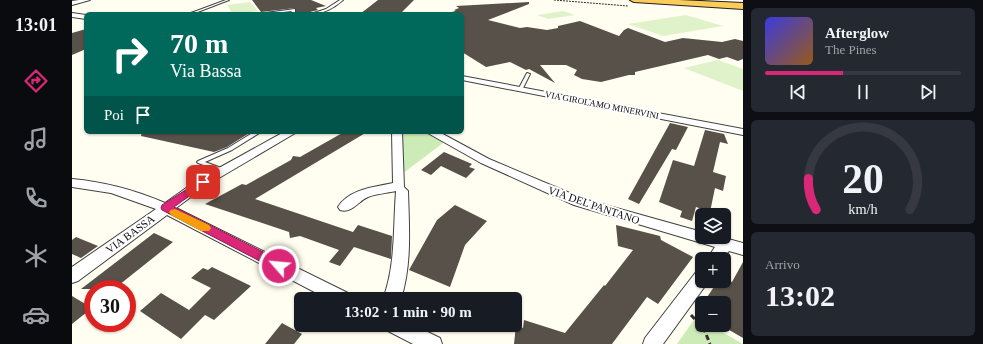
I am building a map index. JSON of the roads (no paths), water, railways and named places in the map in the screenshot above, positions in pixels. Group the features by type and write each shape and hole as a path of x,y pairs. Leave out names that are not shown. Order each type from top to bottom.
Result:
{"highway":[{"path":"634,0 743,5"},
{"path":"674,0 743,5"}],"street":[{"path":"72,3 87,0"},
{"path":"72,15 84,22"},
{"name":"VIA GIROLAMO MINERVINI","path":"464,78 743,132"},
{"name":"VIA BASSA","path":"72,276 166,208 222,170 288,134"},
{"path":"345,207 363,194 399,186 396,134"},
{"name":"VIA DEL PANTANO","path":"435,134 485,161 579,202 743,249"},
{"path":"72,183 110,187 130,193 166,208 330,292"},
{"path":"395,292 400,266 402,191"},
{"path":"720,252 725,245"},
{"path":"652,344 695,287"},
{"path":"408,332 433,344"}],"lane":[{"path":"195,12 228,0"},
{"path":"320,12 327,10 342,0"},
{"path":"276,12 294,10 293,12"},
{"path":"520,90 528,74"},
{"path":"222,170 200,162 230,149 255,134"}]}
